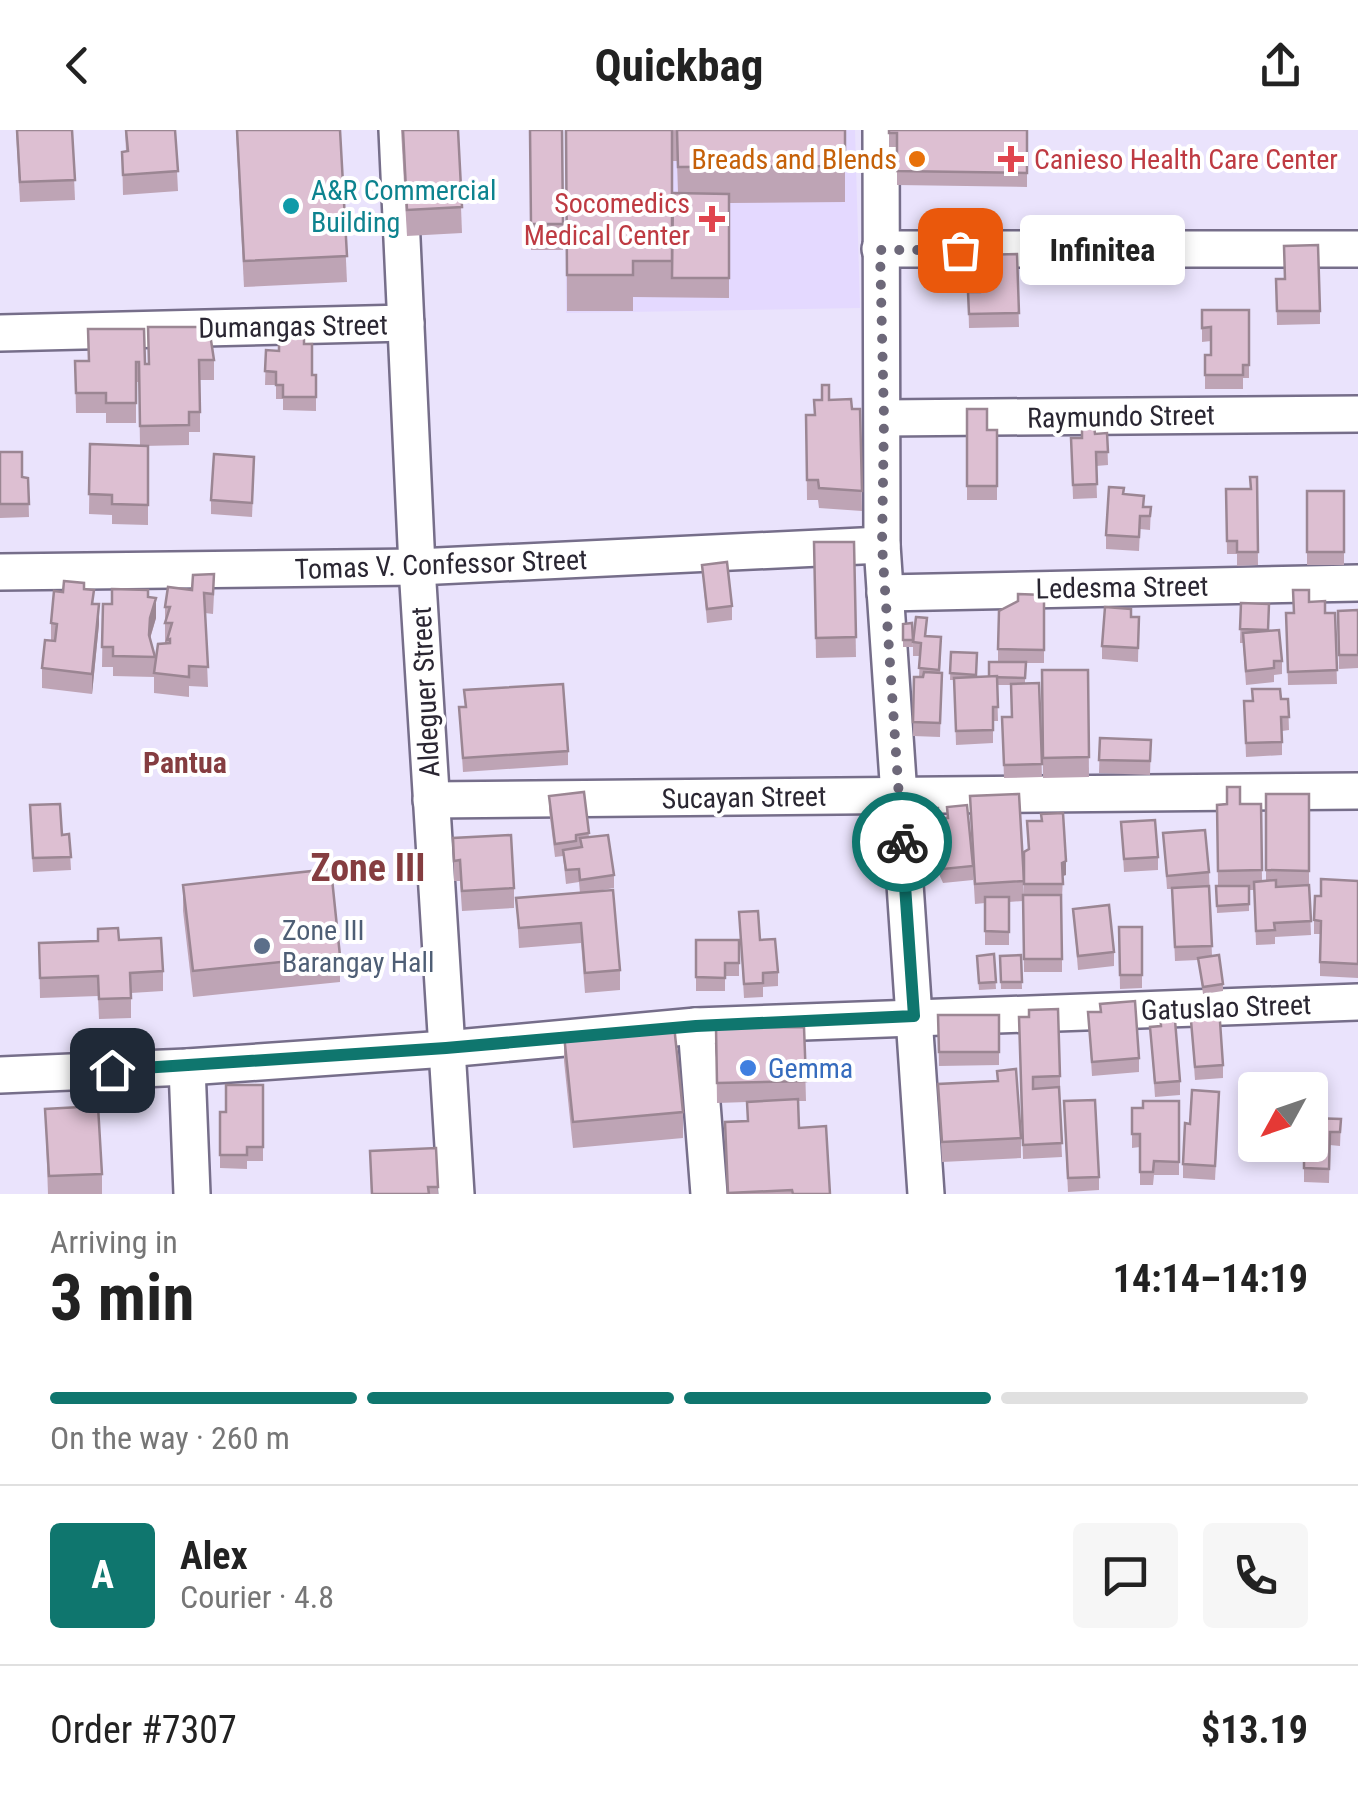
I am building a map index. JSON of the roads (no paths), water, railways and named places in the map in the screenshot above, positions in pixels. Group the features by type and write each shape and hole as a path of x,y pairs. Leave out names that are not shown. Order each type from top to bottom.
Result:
{"street":[{"name":"Aldeguer Street","path":"397,130 418,567 456,1194"},
{"path":"881,130 882,545 926,1194"},
{"path":"880,250 1358,250"},
{"name":"Dumangas Street","path":"0,333 406,323"},
{"name":"Raymundo Street","path":"884,418 1358,414"},
{"name":"Tomas V. Confessor Street","path":"0,572 418,567 882,545"},
{"name":"Ledesma Street","path":"885,593 1358,583"},
{"name":"Sucayan Street","path":"431,800 1358,791"},
{"name":"Gatuslao Street","path":"0,1075 187,1067 696,1026 1358,1002"},
{"path":"696,1026 709,1194"},
{"path":"187,1067 192,1194"}],"place":[{"name":"Breads and Blends","path":"917,159"},
{"name":"Canieso Health Care Center","path":"1011,159"},
{"name":"A&R Commercial Building","path":"291,206"},
{"name":"Socomedics Medical Center","path":"712,219"},
{"name":"Infinitea","path":"960,250"},
{"name":"Zone III Barangay Hall","path":"262,946"},
{"name":"Gemma","path":"748,1068"}],"district":[{"name":"Pantua","path":"185,763"},
{"name":"Zone III","path":"368,868"}]}
